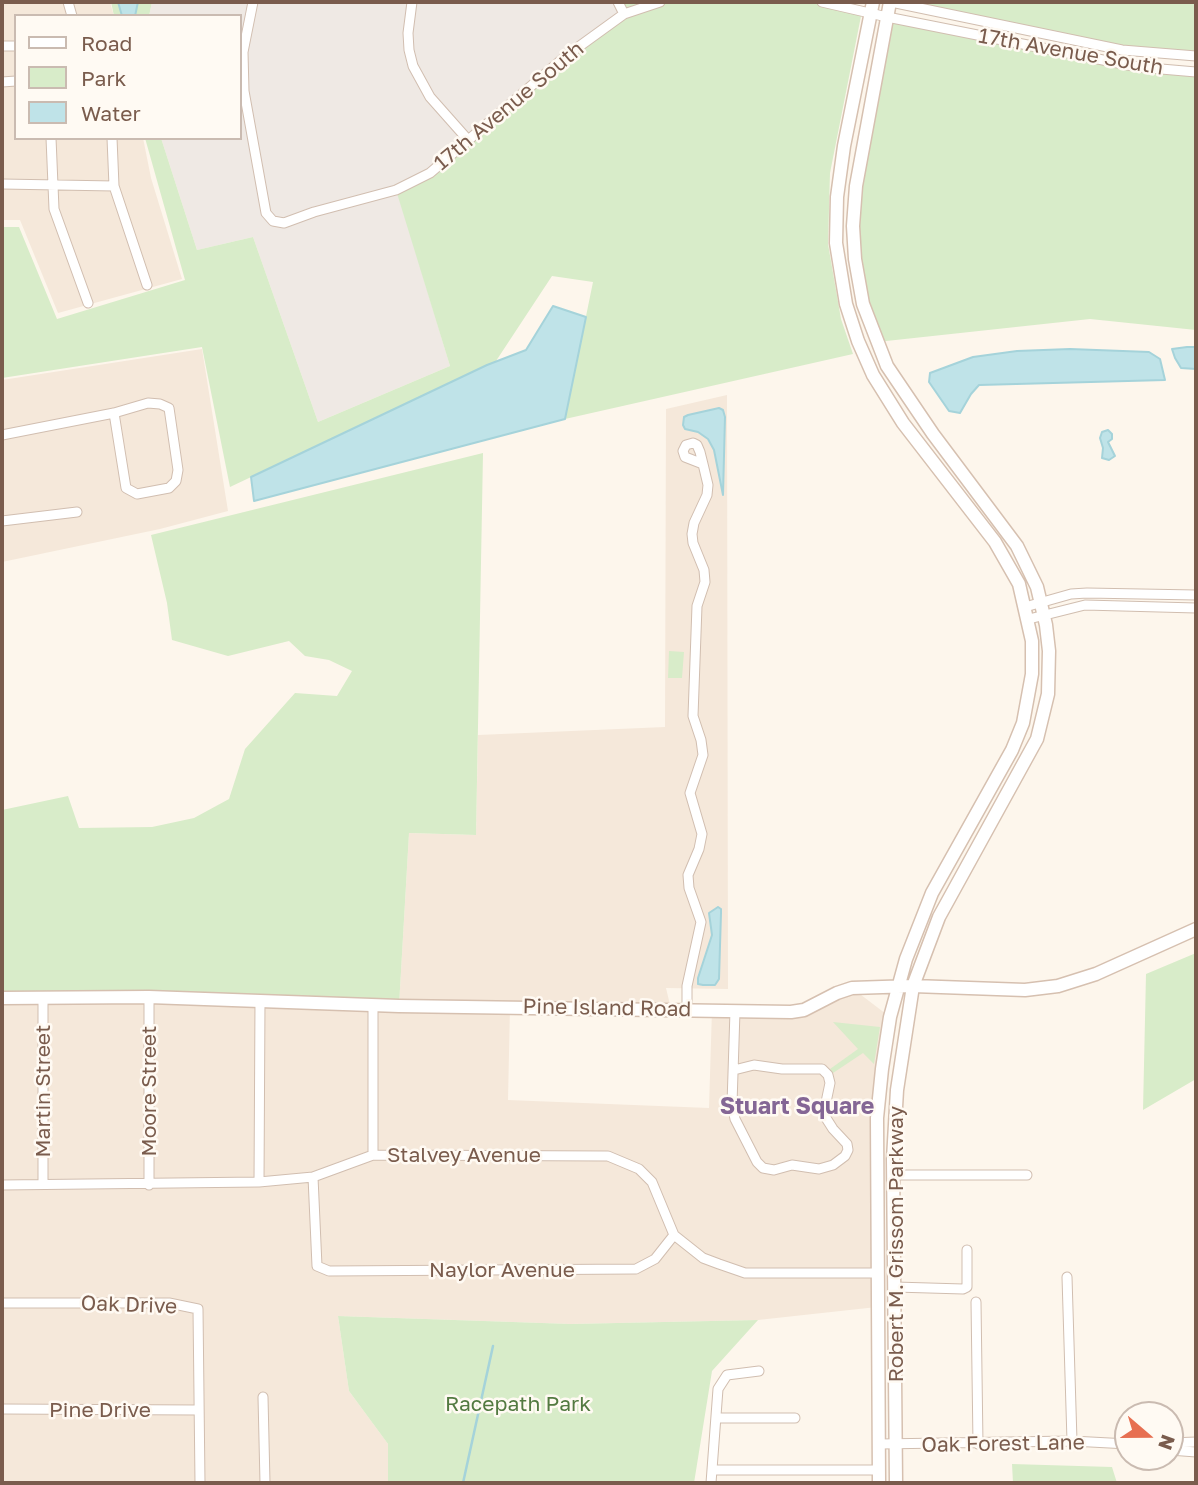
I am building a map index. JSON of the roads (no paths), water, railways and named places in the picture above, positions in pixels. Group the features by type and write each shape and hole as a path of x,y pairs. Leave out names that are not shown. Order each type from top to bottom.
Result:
{"main road":[{"name":"Robert M. Grissom Parkway","path":"890,2 856,186 853,226 863,304 887,366 1017,546 1037,587 1049,652 1048,694 1037,739 939,917 913,986 902,1045 893,1175 896,1483"},
{"name":"Robert M. Grissom Parkway","path":"872,7 836,197 836,243 846,304 873,375 903,424 995,542 1019,584 1032,641 1032,674 1023,723 1013,750 932,893 918,926 897,986 881,1069 877,1118 879,1477"},
{"name":"Pine Island Road","path":"2,998 149,998 770,1012 804,1010 852,988 913,986 1025,989 1058,986 1096,974 1196,929"},
{"path":"877,1118 888,1117 895,1123"}],"street":[{"name":"17th Avenue South","path":"253,2 243,52 244,91 266,213 273,221 284,223 396,190 430,173 566,56 624,13 660,2"},
{"path":"412,2 408,33 413,65 430,97 469,141"},
{"path":"618,2 624,13"},
{"name":"17th Avenue South","path":"822,2 872,7 887,17 1095,59 1138,67 1196,72"},
{"name":"17th Avenue South","path":"890,2 1122,50 1196,56"},
{"path":"1095,59 1098,45"},
{"path":"51,140 54,209 88,303"},
{"path":"112,140 114,186 147,285"},
{"path":"2,184 114,186"},
{"path":"2,435 114,414 148,403 160,404 169,408 178,470 176,481 169,488 137,494 126,488 114,414"},
{"path":"687,1009 687,986 701,922 689,888 688,875 702,834 690,793 703,755 693,716 697,606 704,588 705,576 692,534 707,495 708,485 703,464"},
{"path":"2,521 76,512"},
{"path":"1027,613 1041,602 1079,593 1196,594"},
{"path":"1124,593 1125,607"},
{"path":"1027,613 1044,615 1085,605 1196,608"},
{"name":"Martin Street","path":"43,997 43,1184"},
{"name":"Moore Street","path":"149,998 149,1185"},
{"path":"259,1182 260,1001"},
{"path":"373,1005 373,1155"},
{"path":"734,1070 754,1065 782,1069 822,1069 828,1075 830,1083 825,1107 826,1118 847,1144 845,1156 833,1165 820,1169 800,1165 774,1170 763,1168 757,1162 735,1119 732,1104 735,1011"},
{"name":"Stalvey Avenue","path":"2,1185 259,1182 313,1177 373,1155 608,1156 639,1169 652,1181 674,1235 703,1258 745,1273 877,1273"},
{"path":"893,1175 1027,1175"},
{"name":"Naylor Avenue","path":"313,1177 317,1266 329,1271 636,1269 656,1259 674,1235"},
{"path":"895,1287 967,1287 967,1250"},
{"path":"1067,1278 1072,1441"},
{"path":"976,1302 978,1444"},
{"name":"Oak Drive","path":"2,1303 169,1303 198,1309 198,1410"},
{"path":"711,1483 718,1389 727,1375 759,1371"},
{"path":"263,1397 265,1483"},
{"name":"Pine Drive","path":"2,1409 198,1410"},
{"path":"198,1410 200,1483"},
{"path":"716,1418 795,1418"},
{"name":"Oak Forest Lane","path":"879,1444 1072,1441 1114,1443"},
{"path":"712,1470 879,1477"}],"water":[{"path":"118,2 138,2 135,14 121,14"},
{"path":"553,306 586,317 565,419 254,501 251,477 487,365 526,350"},
{"path":"1196,347 1196,369 1181,368 1175,358 1172,349"},
{"path":"1070,349 1149,352 1160,359 1165,380 979,385 960,413 949,411 929,382 930,373 973,357 1017,351"},
{"path":"719,408 723,410 725,417 723,495 714,450 708,439 698,432 685,429 683,425 684,417 688,415"},
{"path":"1108,430 1112,439 1108,442 1115,456 1109,460 1102,458 1100,438 1102,432"},
{"path":"718,907 721,909 719,979 715,985 698,984 712,935 709,913"}],"waterway":[{"path":"463,1483 493,1346"}],"district":[{"name":"Stuart Square","path":"797,1107"}],"park label":[{"name":"Racepath Park","path":"518,1404"}]}
